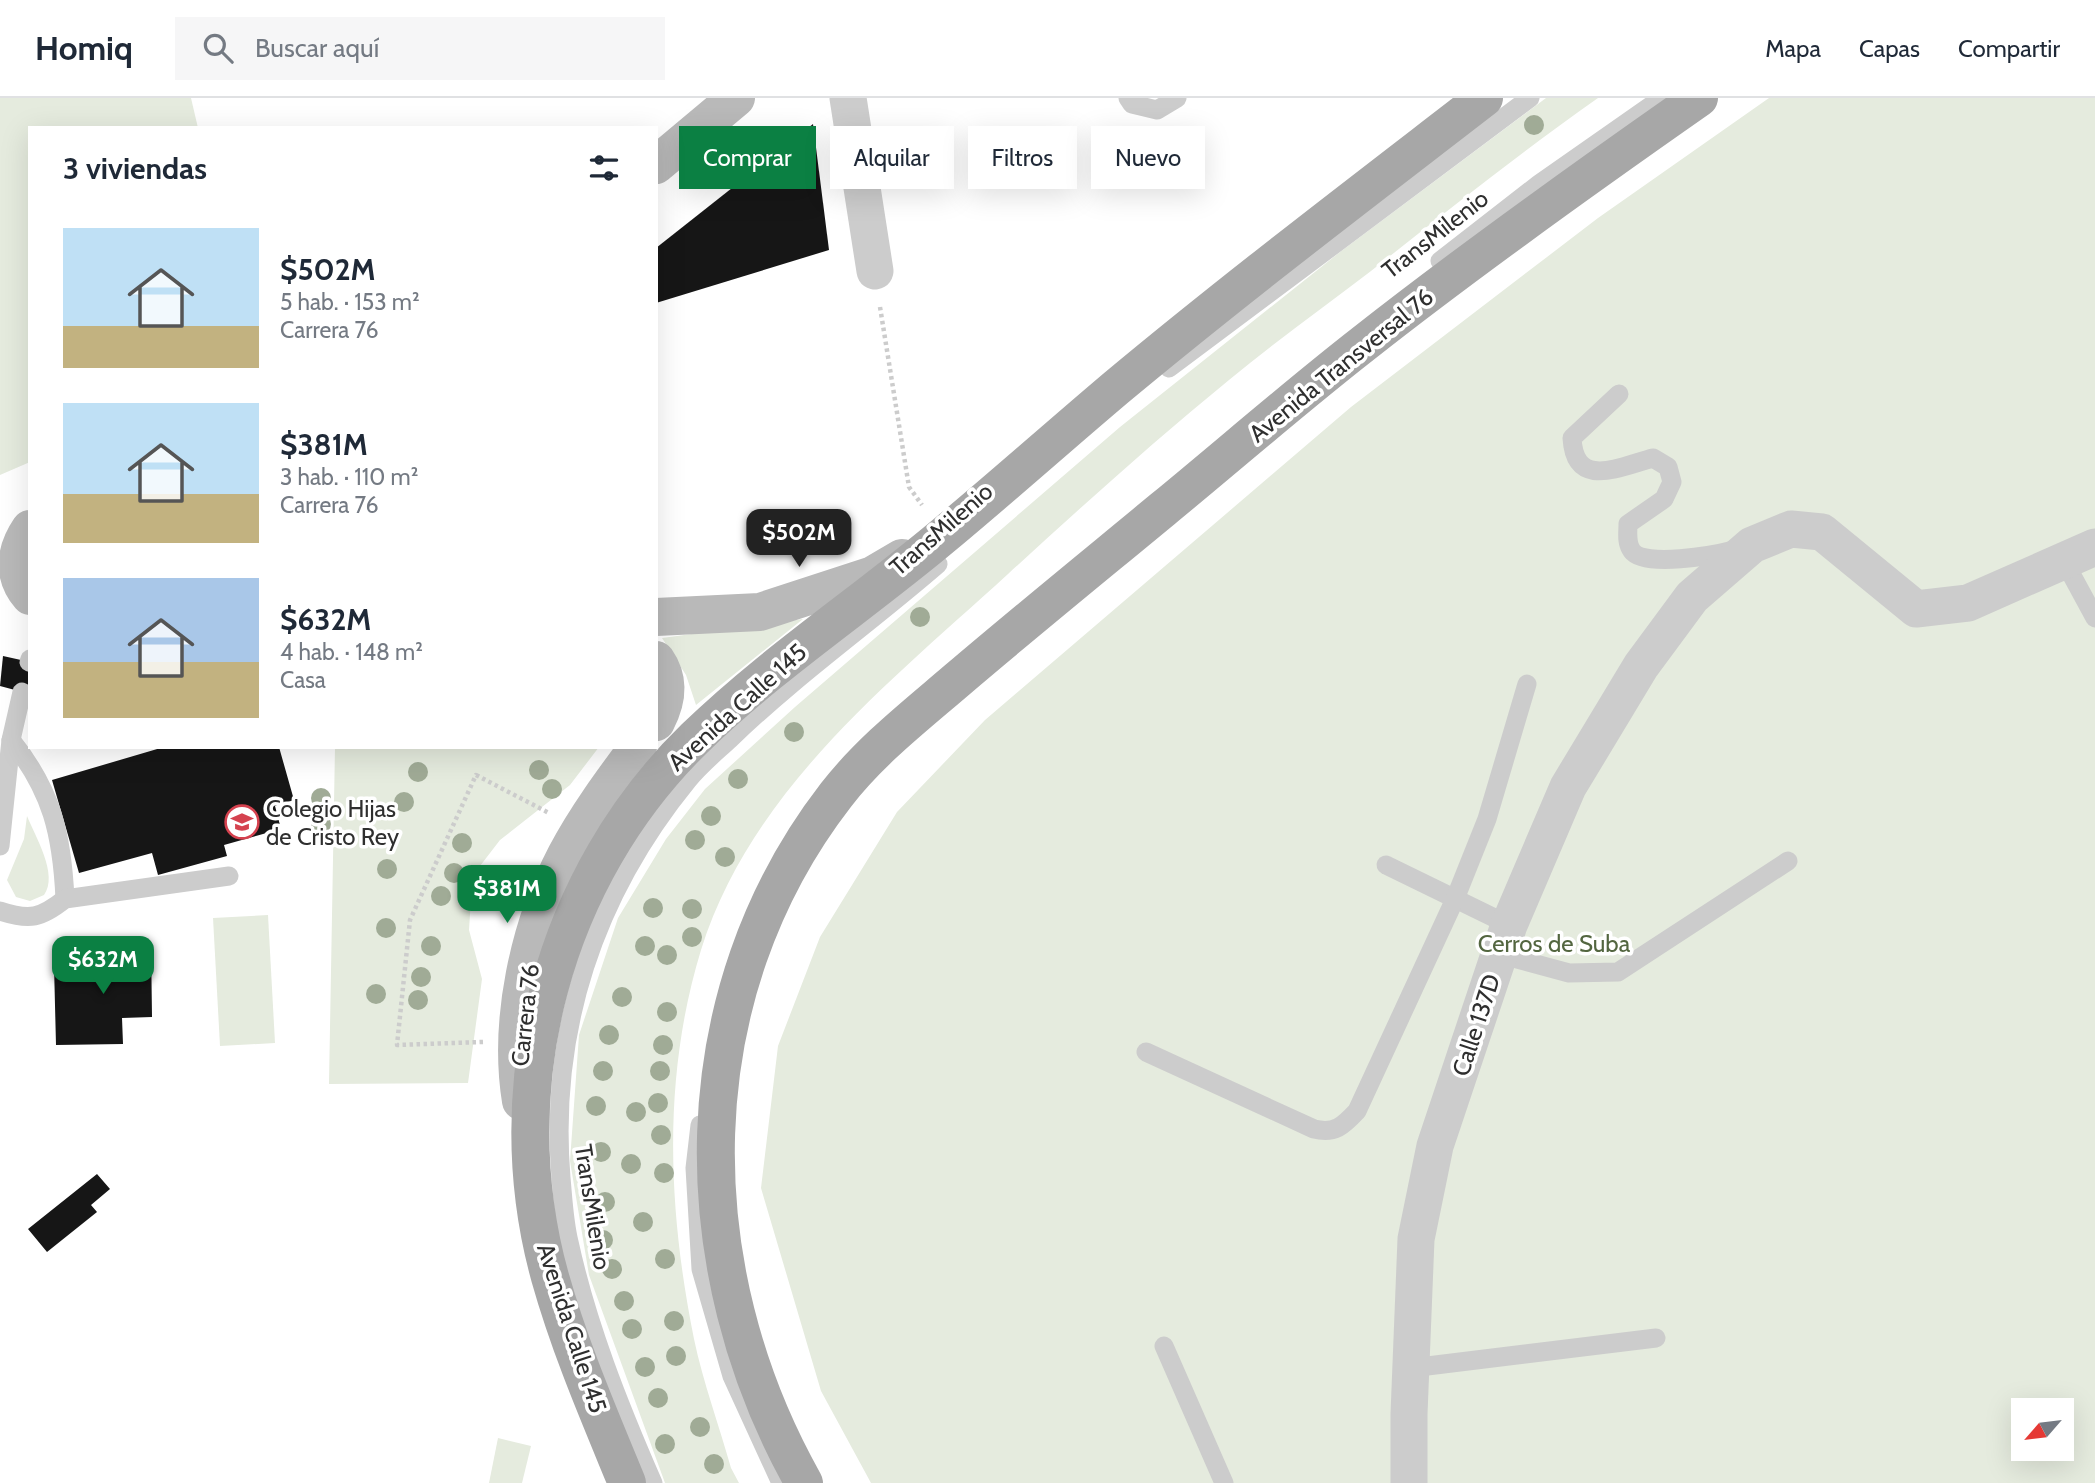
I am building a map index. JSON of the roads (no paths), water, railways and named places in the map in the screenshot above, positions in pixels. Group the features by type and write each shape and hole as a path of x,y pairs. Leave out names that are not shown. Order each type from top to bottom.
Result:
{"main road":[{"path":"658,163 736,98"},
{"path":"658,617 760,612 873,575 934,522 1119,386 1484,98"},
{"name":"Avenida Transversal 76","path":"804,1483 780,1441 757,1387 739,1333 724,1258 715,1167 719,1091 726,1033 744,962 763,915 836,794 885,742 995,648 1364,343 1573,187 1699,98"},
{"path":"0,526 28,521"},
{"name":"Avenida Calle 145","path":"627,1483 575,1354 549,1275 536,1208 528,1142 537,1037 551,978 568,929 603,859 658,777 695,737 934,522"},
{"path":"28,532 20,544 17,561 19,577 28,593"},
{"path":"0,597 28,604"},
{"path":"658,663 665,672 666,698 658,717"},
{"name":"Carrera 76","path":"528,1142 519,1086 517,1043 537,929 565,857 586,820 637,749"}],"street":[{"path":"848,98 875,271"},
{"name":"Calle 137D","path":"1409,1483 1416,1239 1435,1146 1504,940 1568,787 1641,666 1692,597 1752,545 1791,529 1822,532 1916,609 1968,603 2079,553"}],"lane":[{"path":"1128,98 1132,104 1157,110 1177,98"},
{"name":"TransMilenio","path":"653,1483 589,1316 568,1240 557,1131 563,1049 583,965 614,892 652,830 689,779 758,712 901,596 1134,394 1530,98"},
{"name":"TransMilenio","path":"781,1483 732,1376 701,1269 695,1168 717,1008 737,934 794,826 829,778 873,728 925,684 1311,361 1539,184 1662,98"},
{"path":"1619,394 1572,438 1573,456 1586,470 1600,472 1653,458 1668,467 1672,482 1664,499 1629,524 1628,543 1633,553 1644,559 1712,556 1752,545"},
{"path":"2079,553 2095,618"},
{"path":"1146,1052 1314,1129 1328,1133 1341,1128 1357,1111 1455,899 1487,818 1527,684"},
{"path":"0,846 11,740 22,692"},
{"path":"11,740 35,769 48,800 63,866 65,899"},
{"path":"1386,866 1455,899 1504,940 1569,973 1618,972 1788,861"},
{"path":"0,911 21,918 46,914 65,899 229,876"},
{"path":"1411,1368 1656,1338"},
{"path":"1164,1346 1224,1483"}],"place":[{"name":"Colegio Hijas de Cristo Rey","path":"242,822"}],"park label":[{"name":"Cerros de Suba","path":"1554,943"}]}
